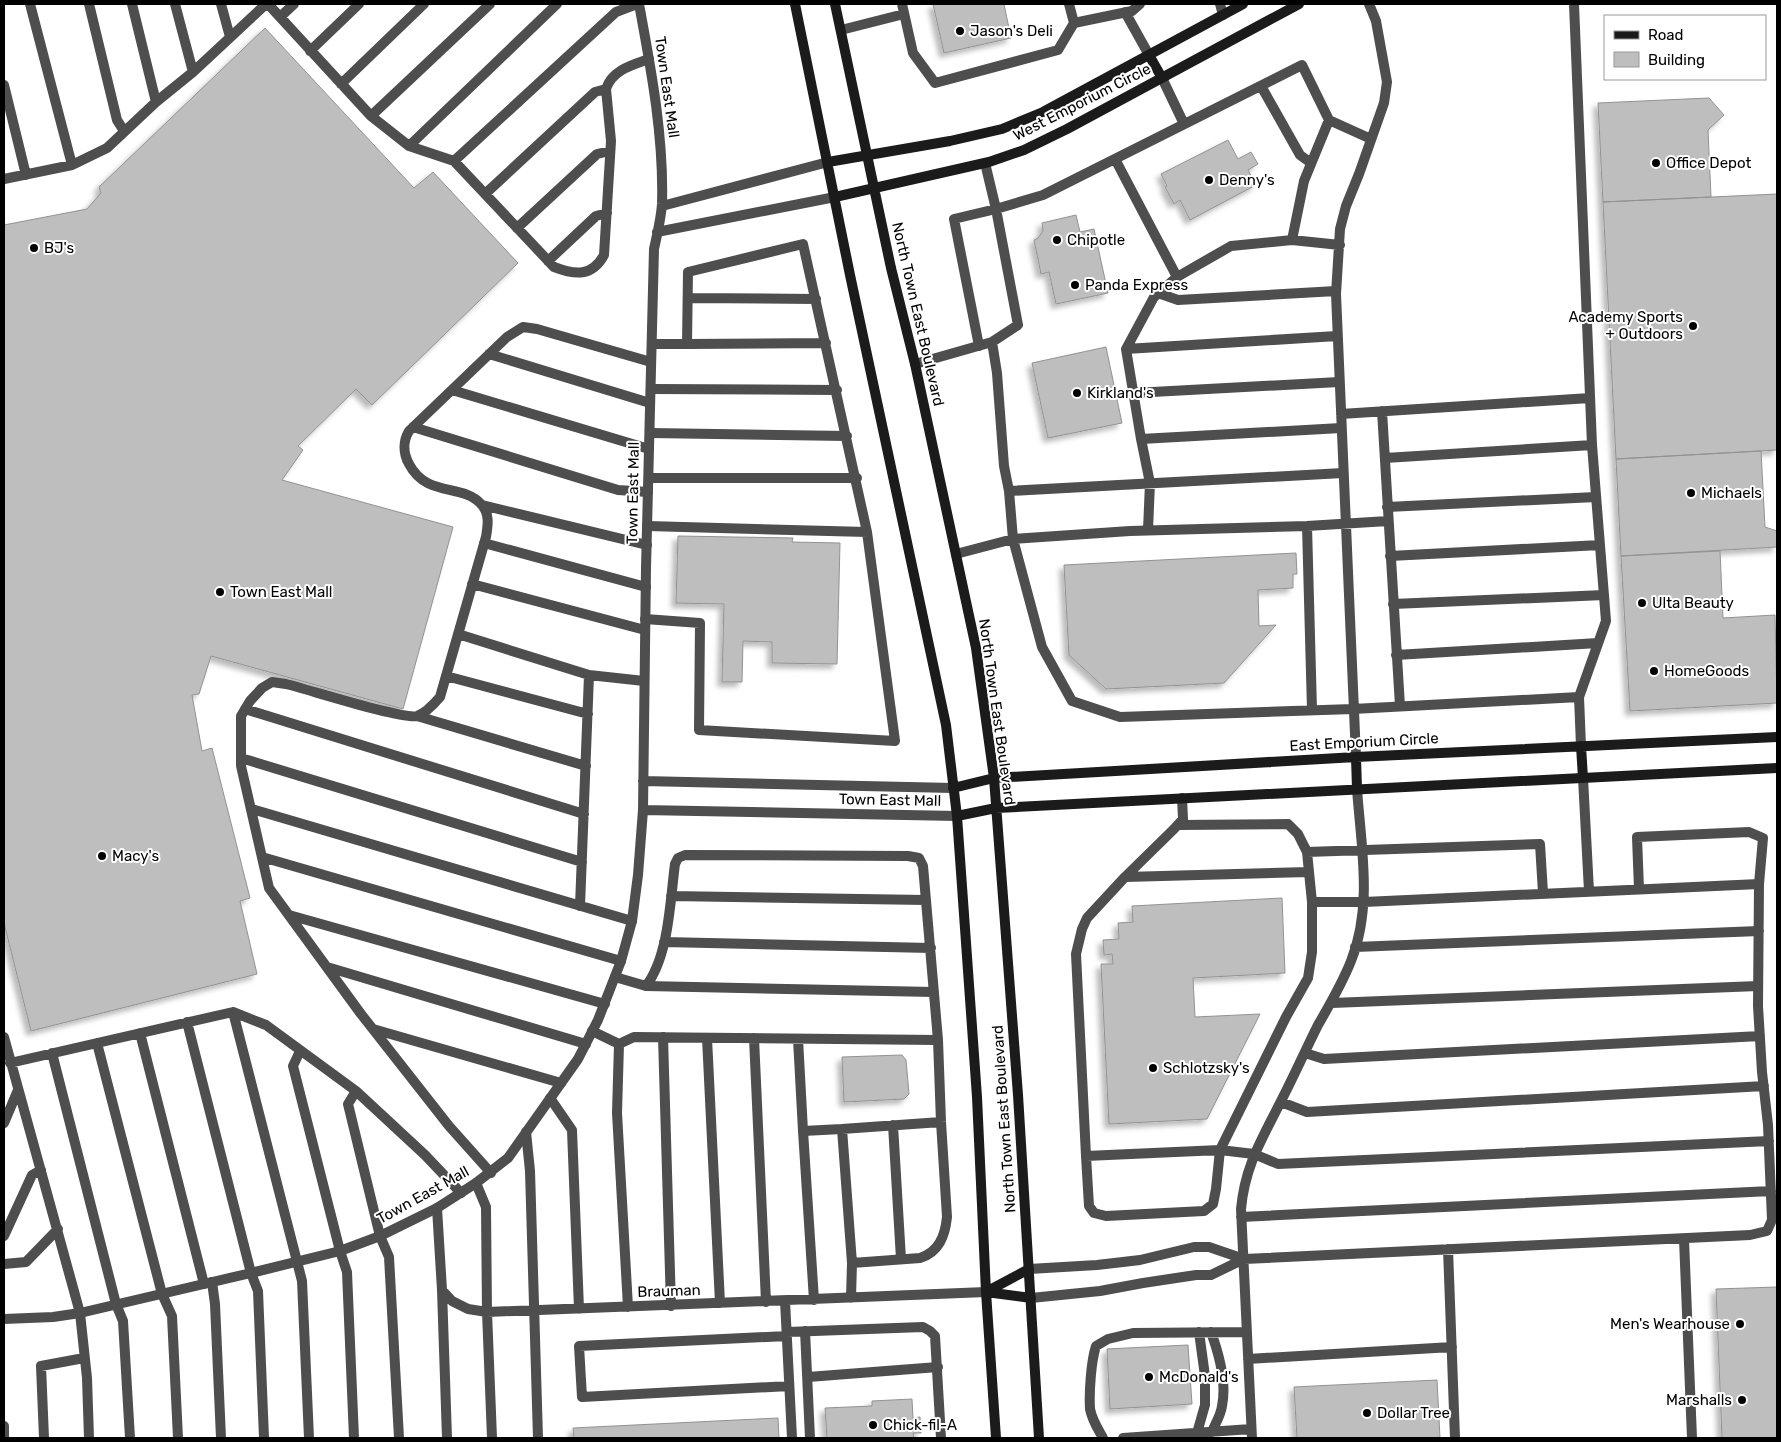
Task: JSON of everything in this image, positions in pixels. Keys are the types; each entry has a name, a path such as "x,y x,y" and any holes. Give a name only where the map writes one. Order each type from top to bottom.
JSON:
{"main road":[{"name":"North Town East Boulevard","path":"795,4 946,725 957,816 977,1097 986,1292 996,1438"},
{"name":"North Town East Boulevard","path":"835,4 891,268 915,364 976,648 994,778 1018,1095 1039,1438"},
{"name":"West Emporium Circle","path":"828,162 950,141 1002,129 1043,112 1243,4"},
{"name":"West Emporium Circle","path":"835,197 985,163 1024,150 1068,129 1299,4"},
{"path":"1149,55 1162,78"},
{"name":"East Emporium Circle","path":"953,788 994,778 1356,757 1777,737"},
{"path":"1581,746 1583,778"},
{"path":"1356,757 1357,789"},
{"path":"957,816 996,808 1777,768"},
{"path":"986,1292 1029,1268"},
{"path":"986,1292 1031,1298"}],"street":[{"path":"30,4 72,165"},
{"path":"89,4 116,120 124,132"},
{"path":"132,4 156,102"},
{"path":"175,4 192,72"},
{"path":"221,4 230,37"},
{"path":"4,179 72,165 108,148 156,102 267,4 371,116 409,146 454,161 554,267 569,272 586,272 598,266 604,255 610,151 606,89 608,83 621,70 649,59"},
{"path":"280,17 294,4"},
{"path":"310,51 359,4"},
{"path":"341,84 424,4"},
{"path":"371,116 490,4"},
{"path":"409,146 557,4"},
{"path":"454,161 616,12 638,4"},
{"name":"Town East Mall","path":"4,1319 53,1317 80,1313 297,1262 380,1236 437,1208 491,1173 508,1158 578,1059 586,1044 615,978 632,922 643,810 644,681 654,250 662,206 660,145 649,59 638,4"},
{"path":"902,4 913,53 935,83 1058,50 1074,23 1069,4"},
{"path":"1074,23 1132,11 1140,4"},
{"path":"1220,4 1223,15"},
{"path":"1356,757 1336,291 1340,229 1346,206 1384,103 1387,82 1376,21 1369,4"},
{"path":"1574,4 1592,445 1606,621 1579,697 1581,746"},
{"path":"1125,12 1149,55"},
{"path":"841,30 904,14"},
{"path":"979,346 954,219 1043,195 1302,65 1329,120 1371,139"},
{"path":"1162,78 1184,124"},
{"path":"4,85 26,175"},
{"path":"1261,86 1300,155 1311,163"},
{"path":"485,194 595,92 606,89"},
{"path":"1292,240 1304,180 1329,120"},
{"path":"517,228 597,154 610,151"},
{"path":"1116,159 1177,277"},
{"path":"662,206 828,162"},
{"path":"915,364 992,342 1018,325 996,209 985,163"},
{"path":"657,232 835,197"},
{"path":"548,261 596,216 607,213"},
{"path":"1148,530 1150,483 1126,349 1154,297 1177,277 1231,246 1292,240 1340,245"},
{"path":"646,619 700,623 699,730 896,741 867,532 804,244 688,272 687,344"},
{"path":"1158,293 1178,300 1336,291"},
{"path":"688,298 816,299"},
{"path":"647,545 482,505 468,495 429,484 413,471 405,456 405,438 413,427 507,337 523,328 537,329 652,362"},
{"path":"1126,349 1338,336"},
{"path":"992,342 997,373 1004,466 1013,539 1042,647 1072,702 1120,717 1353,709 1579,697"},
{"path":"652,344 826,343"},
{"path":"489,354 650,403"},
{"path":"1134,393 1339,382"},
{"path":"651,389 837,390"},
{"path":"452,390 649,449"},
{"path":"1341,414 1590,398"},
{"path":"1382,411 1400,706"},
{"path":"413,427 618,490 648,492"},
{"path":"1141,439 1341,428"},
{"path":"650,433 847,436"},
{"path":"1385,458 1592,445"},
{"path":"1008,491 1343,473"},
{"path":"648,478 856,478"},
{"path":"1388,507 1596,497"},
{"path":"416,716 433,705 440,697 484,543 488,520 482,505"},
{"path":"956,554 1013,539 1148,530 1307,526 1388,521"},
{"path":"648,526 867,532"},
{"path":"1307,526 1312,710"},
{"path":"484,543 646,587"},
{"path":"1390,556 1600,545"},
{"path":"472,584 646,630"},
{"path":"1394,604 1604,595"},
{"path":"458,634 589,675 644,681"},
{"path":"1396,655 1598,642"},
{"path":"580,906 589,675"},
{"path":"446,676 588,714"},
{"path":"491,1173 448,1126 373,1029 270,888 242,766 241,716 262,688 272,682 286,684 397,714 416,716 586,766"},
{"path":"245,709 584,814"},
{"path":"241,758 582,862"},
{"path":"1583,778 1589,891"},
{"name":"Town East Mall","path":"643,781 953,788"},
{"path":"1123,1438 1212,1432 1251,1434 1241,1217 1243,1187 1254,1154 1332,1003 1352,960 1360,930 1364,902 1364,871 1357,789"},
{"path":"1178,825 1288,824 1298,834 1307,852 1312,902 1312,952 1308,978 1220,1150 1213,1204 1204,1211 1106,1216 1094,1214 1088,1206 1076,954 1088,918 1125,877 1183,819 1182,798"},
{"path":"252,809 632,922"},
{"name":"Town East Mall","path":"643,810 957,816"},
{"path":"1029,1268 1097,1265 1131,1261 1194,1247 1209,1247 1244,1259 1750,1235 1767,1231 1772,1220 1771,1192 1758,986 1759,884 1763,838 1749,832 1637,837 1638,889"},
{"path":"1307,852 1540,844 1543,893"},
{"path":"646,986 662,954 675,864 678,858 685,855 908,856 919,858 923,866 938,1040 947,1217 946,1230 938,1246 930,1255 920,1258 852,1263"},
{"path":"262,856 621,961"},
{"path":"1125,877 1309,872"},
{"path":"1312,902 1364,902 1759,884"},
{"path":"671,896 926,900"},
{"path":"289,915 605,1004"},
{"path":"1355,946 1759,931"},
{"path":"664,942 930,948"},
{"path":"327,967 586,1044"},
{"path":"615,978 646,986 934,992"},
{"path":"1332,1003 1758,986"},
{"path":"233,1012 302,1281 310,1438"},
{"path":"10,1063 233,1012 266,1025 356,1091 425,1155 461,1192"},
{"path":"187,1022 251,1273 258,1292 264,1438"},
{"path":"373,1029 561,1083"},
{"path":"592,1031 619,1044"},
{"path":"140,1033 215,1304 221,1438"},
{"path":"1305,1053 1324,1059 1760,1036"},
{"path":"4,1037 80,1313 89,1438"},
{"path":"619,1044 634,1037 938,1040"},
{"path":"663,1037 671,1306"},
{"path":"707,1038 720,1304"},
{"path":"754,1038 766,1302"},
{"path":"798,1039 814,1300"},
{"path":"97,1043 162,1294 172,1316 178,1438"},
{"path":"619,1044 616,1113 628,1307"},
{"path":"300,1051 294,1066 347,1272 354,1438"},
{"path":"52,1053 116,1304 123,1321 130,1438"},
{"path":"1280,1102 1306,1112 1764,1086"},
{"path":"4,1123 18,1090"},
{"path":"356,1091 348,1104 380,1236 389,1256 399,1438"},
{"path":"550,1098 572,1130 580,1309"},
{"path":"803,1131 941,1122"},
{"path":"893,1125 901,1259"},
{"path":"842,1128 852,1263 851,1298"},
{"path":"526,1132 530,1171 538,1438"},
{"path":"1086,1156 1220,1150 1254,1154 1278,1164 1769,1141"},
{"path":"4,1236 32,1174 41,1170"},
{"path":"476,1183 486,1207 487,1312 492,1438"},
{"path":"1241,1217 1771,1192"},
{"path":"437,1208 447,1438"},
{"path":"4,1264 26,1262 58,1229"},
{"path":"1684,1238 1692,1438"},
{"path":"1448,1249 1455,1438"},
{"path":"1031,1298 1100,1291 1188,1276 1211,1275 1244,1259"},
{"name":"Brauman","path":"442,1290 452,1301 468,1309 487,1312 986,1292"},
{"path":"785,1300 792,1438"},
{"path":"789,1386 582,1397 579,1346 787,1334 805,1331 923,1327 935,1336 941,1438"},
{"path":"805,1331 810,1438"},
{"path":"1197,1433 1205,1405 1205,1376 1198,1332"},
{"path":"1211,1332 1218,1350 1223,1393 1222,1407 1212,1432"},
{"path":"1103,1438 1090,1409 1092,1356 1096,1346 1108,1339 1133,1333 1247,1332"},
{"path":"1248,1359 1452,1347"},
{"path":"44,1438 41,1366 84,1358"},
{"path":"808,1377 938,1367"},
{"path":"4,1426 4,1438"}],"building":[{"path":"933,4 1004,4 1011,38 944,53"},
{"name":"Town East Mall","path":"265,28 414,188 433,172 518,263 372,405 356,389 298,446 303,450 282,480 453,527 403,709 211,656 199,694 192,695 202,751 212,748 250,898 240,901 257,974 31,1031 4,923 4,225 87,209 101,193 99,187"},
{"name":"Office Depot","path":"1709,98 1724,115 1708,130 1711,197 1603,202 1598,103"},
{"name":"Denny's","path":"1228,140 1238,159 1251,152 1258,164 1248,170 1256,185 1190,220 1180,200 1174,204 1161,174"},
{"name":"Academy Sports + Outdoors","path":"1777,194 1777,450 1616,459 1603,202"},
{"path":"1076,215 1080,232 1094,229 1108,293 1056,304 1049,272 1041,274 1034,240 1043,231 1042,223"},
{"name":"Kirkland's","path":"1106,347 1122,423 1048,438 1032,363"},
{"name":"Michaels","path":"1761,451 1765,527 1777,531 1777,547 1621,556 1616,459"},
{"path":"678,536 793,538 792,542 840,543 837,664 772,663 772,642 743,641 742,682 722,682 724,604 676,603"},
{"path":"1720,551 1723,618 1775,615 1777,703 1630,711 1621,556"},
{"path":"1296,553 1297,574 1293,574 1293,588 1258,590 1259,626 1276,625 1224,683 1106,689 1069,655 1064,565"},
{"path":"1282,898 1285,973 1193,978 1195,1017 1260,1014 1207,1119 1109,1124 1101,964 1113,964 1112,954 1104,955 1103,940 1119,939 1118,923 1133,922 1132,906"},
{"path":"902,1055 906,1060 909,1094 904,1099 844,1102 842,1057"},
{"path":"1777,1287 1777,1438 1722,1438 1716,1289"},
{"name":"McDonald's","path":"1188,1345 1192,1404 1110,1409 1107,1349"},
{"name":"Dollar Tree","path":"1437,1380 1440,1438 1297,1438 1294,1387"},
{"name":"Chick-fil-A","path":"912,1399 913,1418 920,1417 921,1433 913,1433 914,1438 827,1438 825,1408 872,1406 872,1401"},
{"path":"778,1418 779,1438 574,1438 573,1428"}],"place":[{"name":"Jason's Deli","path":"960,31"},
{"name":"Office Depot","path":"1656,163"},
{"name":"Denny's","path":"1209,180"},
{"name":"Chipotle","path":"1057,240"},
{"name":"BJ's","path":"34,248"},
{"name":"Panda Express","path":"1075,285"},
{"name":"Academy Sports + Outdoors","path":"1693,326"},
{"name":"Kirkland's","path":"1077,393"},
{"name":"Michaels","path":"1691,493"},
{"name":"Town East Mall","path":"220,592"},
{"name":"Ulta Beauty","path":"1642,603"},
{"name":"HomeGoods","path":"1654,671"},
{"name":"Macy's","path":"102,856"},
{"name":"Schlotzsky's","path":"1153,1068"},
{"name":"Men's Wearhouse","path":"1740,1324"},
{"name":"McDonald's","path":"1149,1377"},
{"name":"Marshalls","path":"1742,1400"},
{"name":"Dollar Tree","path":"1367,1413"},
{"name":"Chick-fil-A","path":"873,1425"}]}
